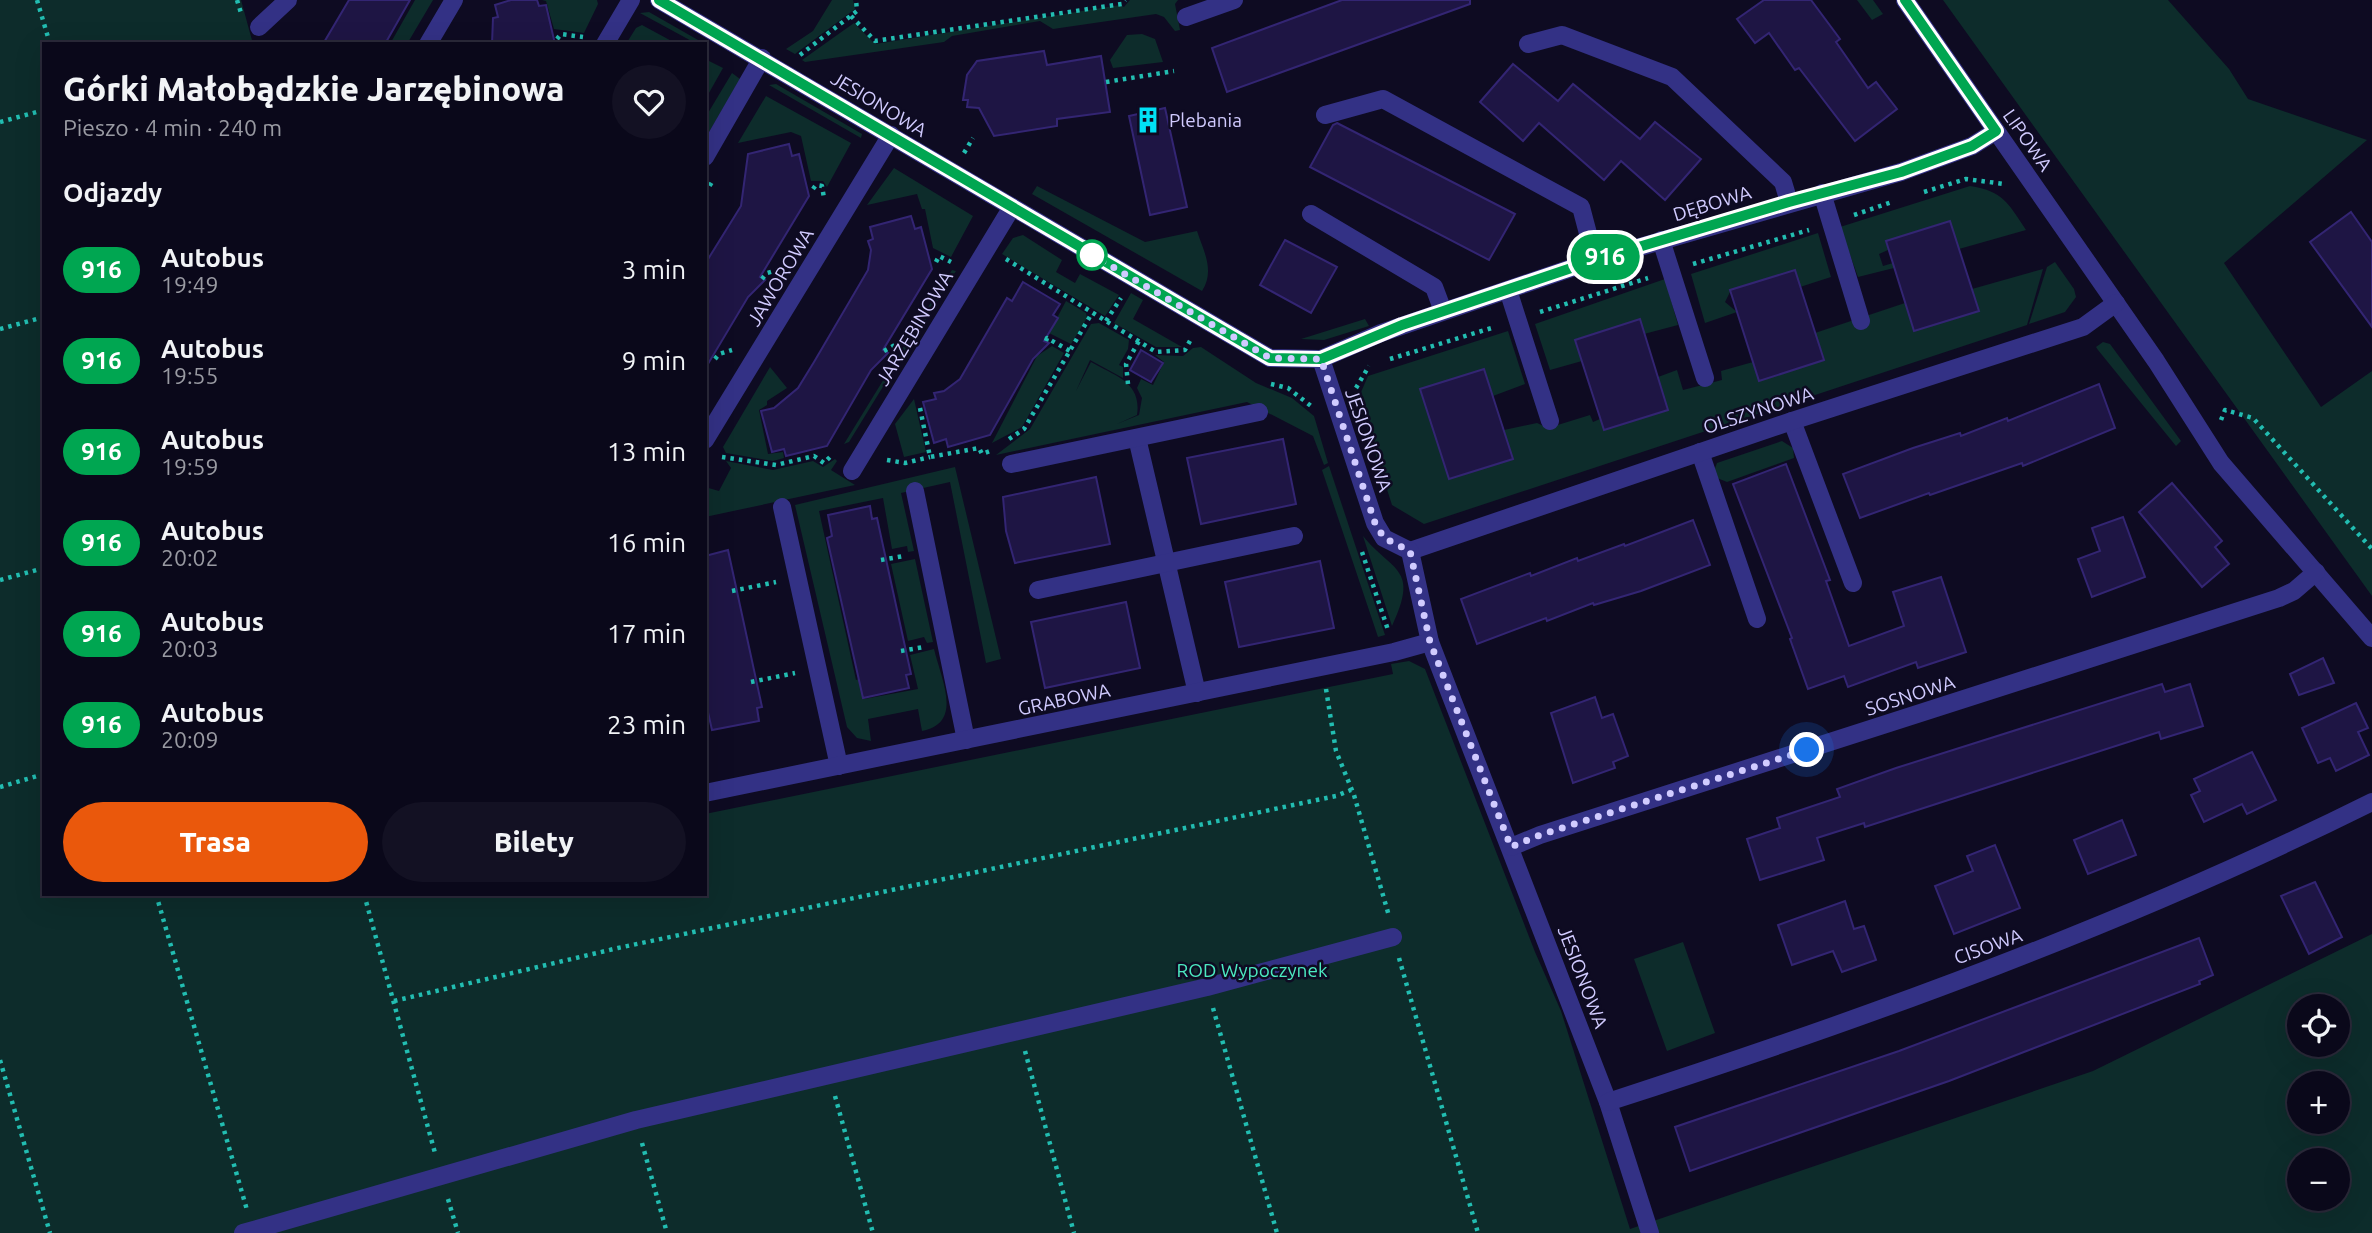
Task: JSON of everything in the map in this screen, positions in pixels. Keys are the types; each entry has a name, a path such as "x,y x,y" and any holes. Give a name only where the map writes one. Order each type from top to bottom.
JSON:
{"street":[{"path":"259,27 288,0"},
{"path":"429,42 454,0"},
{"path":"607,42 631,0"},
{"name":"JESIONOWA","path":"659,0 1270,358 1321,359 1375,523 1384,538 1410,551 1430,642 1608,1102 1650,1233"},
{"path":"1186,17 1234,0"},
{"name":"LIPOWA","path":"1905,0 2116,303 2221,463 2372,638"},
{"path":"1528,44 1562,35 1672,77 1783,182 1789,202"},
{"path":"707,154 762,58"},
{"path":"1325,115 1383,99 1581,207 1595,260"},
{"name":"DĘBOWA","path":"1321,359 1443,310 1595,260 1789,202 1901,172 1972,146 1996,131"},
{"name":"JAWOROWA","path":"710,447 891,135"},
{"path":"1822,193 1861,321"},
{"name":"JARZĘBINOWA","path":"852,471 1012,207"},
{"path":"1311,214 1434,287 1443,310"},
{"path":"1661,240 1705,378"},
{"path":"1508,290 1550,421"},
{"name":"OLSZYNOWA","path":"1410,551 1792,421 2083,327 2116,303"},
{"path":"1011,464 1259,412"},
{"path":"1792,421 1853,583"},
{"path":"1137,439 1197,693"},
{"path":"1700,452 1757,619"},
{"path":"915,491 966,740"},
{"path":"782,507 839,766"},
{"path":"1038,590 1167,565 1294,536"},
{"name":"SOSNOWA","path":"1511,847 1540,835 2279,598 2294,591 2316,572"},
{"name":"GRABOWA","path":"707,793 1197,693 1430,642"},
{"name":"CISOWA","path":"1608,1102 2085,932 2258,858 2372,802"},
{"path":"248,1232 441,1174 636,1120 1207,987 1393,937"}],"path":[{"path":"37,0 49,42"},
{"path":"796,58 857,11 856,0"},
{"path":"851,16 875,41 1122,4 1125,0"},
{"path":"557,39 561,34 583,37"},
{"path":"1106,82 1174,71"},
{"path":"0,122 42,111"},
{"path":"813,189 816,185 822,186 824,198"},
{"path":"1390,359 1831,223"},
{"path":"944,273 957,253"},
{"path":"762,279 767,273 781,269"},
{"path":"1106,321 1119,300"},
{"path":"979,448 982,454 991,451 1024,429 1092,313"},
{"path":"0,329 42,318"},
{"path":"1046,341 1047,338 1070,351"},
{"path":"884,351 905,339 898,350"},
{"path":"1128,384 1126,364 1139,341"},
{"path":"715,359 719,354 732,350"},
{"path":"919,407 930,457"},
{"path":"2227,429 2221,419 2225,410 2253,418 2372,549"},
{"path":"862,455 905,463 979,448 986,444"},
{"path":"710,447 776,465 814,456 823,451"},
{"path":"814,456 824,463 836,451"},
{"path":"0,580 42,569"},
{"path":"732,591 798,577"},
{"path":"1321,667 1336,751 1351,790 1478,1233"},
{"path":"751,682 817,668"},
{"path":"0,787 42,775"},
{"path":"394,1001 631,945 1336,796 1351,790"},
{"path":"157,896 248,1232"},
{"path":"365,896 458,1233"},
{"path":"1207,987 1276,1233"},
{"path":"1020,1031 1074,1233"},
{"path":"0,1060 50,1233"},
{"path":"830,1075 873,1233"},
{"path":"636,1120 667,1233"}],"green space":[{"name":"ROD Wypoczynek","path":"0,0 241,0 252,42 42,42 42,896 707,896 707,814 1393,674 1391,664 1409,661 1425,669 1535,952 1561,1011 1630,1229 2093,1071 2372,934 2372,1233 0,1233"},
{"path":"415,0 433,0 408,42 391,42"},
{"path":"542,0 597,0 598,4 584,33 554,29 546,1"},
{"path":"832,0 853,0 855,9 795,54 786,49 813,31"},
{"path":"1130,0 1178,0 1175,4 1180,30 1175,31 1164,17 1156,14 1053,29 1040,21 952,36 944,42 805,62 802,60 854,23 875,44 1120,5 1124,7"},
{"path":"1857,0 1873,0 1883,14 1872,20"},
{"path":"1943,0 2168,0 2229,69 2248,99 2367,140 2224,263 2321,407 2372,371 2372,596"},
{"path":"649,12 702,42 693,42 640,13"},
{"path":"642,25 673,42 627,42 636,28"},
{"path":"1142,34 1155,39 1163,62 1113,68 1110,60 1127,35"},
{"path":"707,60 723,68 707,96"},
{"path":"732,73 740,79 707,136 707,115"},
{"path":"776,84 862,134 861,138 769,85"},
{"path":"766,96 851,143 827,187 823,181 811,181 801,136 791,132 738,143"},
{"path":"894,168 973,216 951,257 933,248 925,209 922,209 917,194 867,205"},
{"path":"1037,186 1145,242 1197,231 1208,269 1202,291 1032,194"},
{"path":"1970,186 1990,191 2004,200 2026,230 1959,249 1949,221 1886,241 1888,250 1879,254 1883,266 1893,263 1894,268 1858,277 1840,227"},
{"path":"1818,233 1831,277 1800,287 1731,290 1725,302 1737,312 1705,323 1691,274"},
{"path":"1023,235 1062,260 1056,272 1075,283 1080,274 1119,295 1105,316 1002,254 1013,238"},
{"path":"2055,262 2074,289 2076,297 2065,312 2029,324 2047,267"},
{"path":"2043,269 2027,325 1424,524 1392,505 1358,399 1368,376 1508,331 1525,384 1493,396 1504,430 1537,423 1548,428 1590,415 1593,422 1600,419 1604,430 1668,410 1658,377 1677,370 1683,390 1722,380 1721,371 1753,362 1815,333 1905,303 1915,331 1978,311 1972,289"},
{"path":"952,270 956,271 920,329 916,326"},
{"path":"1665,279 1678,325 1644,334 1639,319 1576,340 1582,361 1550,370 1535,324"},
{"path":"1131,293 1143,300 1133,319 1182,347 1156,347 1114,323"},
{"path":"1066,301 1086,313 1087,318 1071,344 1049,333"},
{"path":"1365,319 1369,326 1324,340 1301,339"},
{"path":"1099,323 1129,340 1128,349 1119,365 1123,367 1123,378 1090,360 1076,391 1091,362 1125,381 1135,395 1137,415 1117,424 1139,415 1142,398 1137,388 1141,379 1153,385 1164,362 1155,355 1183,356 1193,348 1201,347 1256,383 1292,398 1314,416 1328,463 1324,465 1313,436 1247,402 996,455 1030,429 1091,324"},
{"path":"911,341 849,442 844,444 906,343"},
{"path":"2103,342 2110,344 2181,441 2176,446 2098,350 2096,347"},
{"path":"1052,346 1064,353 1022,427 992,443 1037,356"},
{"path":"770,367 787,388 767,401 767,405 759,410 768,454 783,452 784,458 773,461 726,453 723,447"},
{"path":"914,399 926,452 904,457 895,424"},
{"path":"1782,441 1793,448 1794,458 1727,482 1717,478 1714,471 1717,463"},
{"path":"835,459 837,461 831,470 855,485 707,517 707,488 719,491 731,468 726,461 773,470 813,461 823,467"},
{"path":"1329,466 1385,635 1378,637 1322,470"},
{"path":"955,467 1001,659 986,663 950,482 901,493 914,551 908,552 907,546 892,549 883,498 819,511 856,680 859,679 864,699 918,689 910,655 934,649 944,686 946,709 943,719 935,726 922,731 918,709 868,719 871,741 857,738 847,727 795,505"},
{"path":"1363,536 1399,572 1403,581 1400,607 1392,626"},
{"path":"915,559 933,642 927,643 924,637 908,641 891,564"},
{"path":"1683,942 1715,1033 1667,1051 1634,959"}],"building":[{"path":"349,0 410,0 386,42 324,42"},
{"path":"511,0 537,0 539,6 546,5 555,42 492,42 493,18 498,17 495,5"},
{"path":"1342,0 1470,0 1470,4 1227,92 1212,48"},
{"path":"1764,0 1811,0 1840,39 1836,42 1868,88 1876,82 1897,109 1855,141 1799,68 1795,70 1769,33 1755,43 1737,19"},
{"path":"1044,51 1047,65 1101,56 1110,112 1057,119 1057,126 994,136 979,108 967,107 968,100 963,100 967,75 977,61"},
{"path":"1513,64 1558,101 1573,84 1640,139 1655,122 1701,159 1665,200 1621,161 1604,180 1539,123 1523,141 1480,102"},
{"path":"1165,108 1187,207 1150,215 1129,116"},
{"path":"1337,123 1515,214 1489,260 1310,167 1333,125"},
{"path":"789,144 792,156 799,154 809,196 760,277 765,280 748,297 707,366 707,261 741,206 748,154"},
{"path":"2351,212 2372,242 2372,327 2310,242"},
{"path":"911,216 915,229 921,227 932,269 883,350 888,353 871,370 827,446 786,456 784,449 772,452 761,411 774,408 798,388 814,362 868,270 871,250 868,241 873,239 870,227"},
{"path":"1950,221 1979,311 1914,331 1886,241"},
{"path":"1285,240 1337,267 1311,313 1260,285"},
{"path":"1795,270 1824,360 1759,381 1730,290"},
{"path":"1023,282 1060,304 1053,315 1058,318 1044,341 1049,343 1033,359 990,435 948,447 946,439 934,443 923,402 936,399 934,393 944,391 960,379 1007,298 1012,301"},
{"path":"1640,319 1668,410 1604,430 1575,340"},
{"path":"1141,350 1163,363 1151,382 1130,370"},
{"path":"1484,369 1513,459 1449,479 1420,389"},
{"path":"2099,384 2115,428 2023,466 2022,463 1860,518 1843,474 1913,448 1960,433 1961,436 2007,418 2008,421"},
{"path":"1283,439 1296,504 1201,524 1187,458"},
{"path":"1786,464 1830,580 1826,581 1849,646 1904,626 1893,592 1941,577 1966,652 1918,668 1916,662 1848,687 1844,676 1808,689 1790,639 1792,638 1733,484"},
{"path":"1096,477 1110,544 1015,563 1006,531 1003,497"},
{"path":"2172,483 2222,541 2215,547 2229,564 2202,587 2139,512"},
{"path":"870,506 872,519 877,518 911,674 906,675 909,688 863,698 827,538 832,536 828,515"},
{"path":"2123,517 2145,577 2092,597 2078,559 2100,551 2092,528"},
{"path":"1693,520 1710,565 1641,591 1594,605 1593,603 1547,621 1546,618 1477,644 1461,599 1530,573 1531,576 1577,558 1578,561 1624,544 1625,546"},
{"path":"728,550 762,707 757,708 759,721 712,730 707,708 707,555"},
{"path":"1320,561 1334,628 1239,647 1225,582"},
{"path":"1126,602 1140,668 1045,688 1031,622"},
{"path":"2323,658 2334,683 2299,695 2290,674"},
{"path":"2162,684 2165,692 2190,684 2203,726 2161,739 2159,732 1865,827 1864,823 1817,838 1824,860 1760,880 1747,839 1780,828 1777,818 1840,797 1837,789 1896,768"},
{"path":"1595,697 1602,718 1613,714 1628,756 1613,762 1615,768 1573,783 1551,713"},
{"path":"2356,703 2368,728 2358,732 2369,755 2336,771 2330,758 2318,763 2302,728"},
{"path":"2252,752 2276,800 2247,814 2242,804 2204,822 2191,795 2200,791 2194,779"},
{"path":"2122,820 2136,855 2088,874 2074,840"},
{"path":"1995,845 2020,908 1954,934 1935,886 1973,871 1967,856"},
{"path":"2315,882 2342,937 2309,954 2281,896"},
{"path":"1845,901 1854,929 1864,926 1876,960 1842,972 1833,951 1792,965 1778,925"},
{"path":"2199,938 2213,975 2199,981 2200,984 1949,1081 1690,1171 1675,1127 1899,1051"}],"bus line":[{"name":"916","path":"659,0 1270,358 1321,359 1443,310 1595,260 1789,202 1901,172 1972,146 1996,131 1905,0"}],"place":[{"name":"Plebania","path":"1148,120"}],"route":[{"path":"1092,255 1270,358 1321,359 1375,523 1384,538 1410,551 1430,642 1511,847 1540,835 1807,750"}]}
